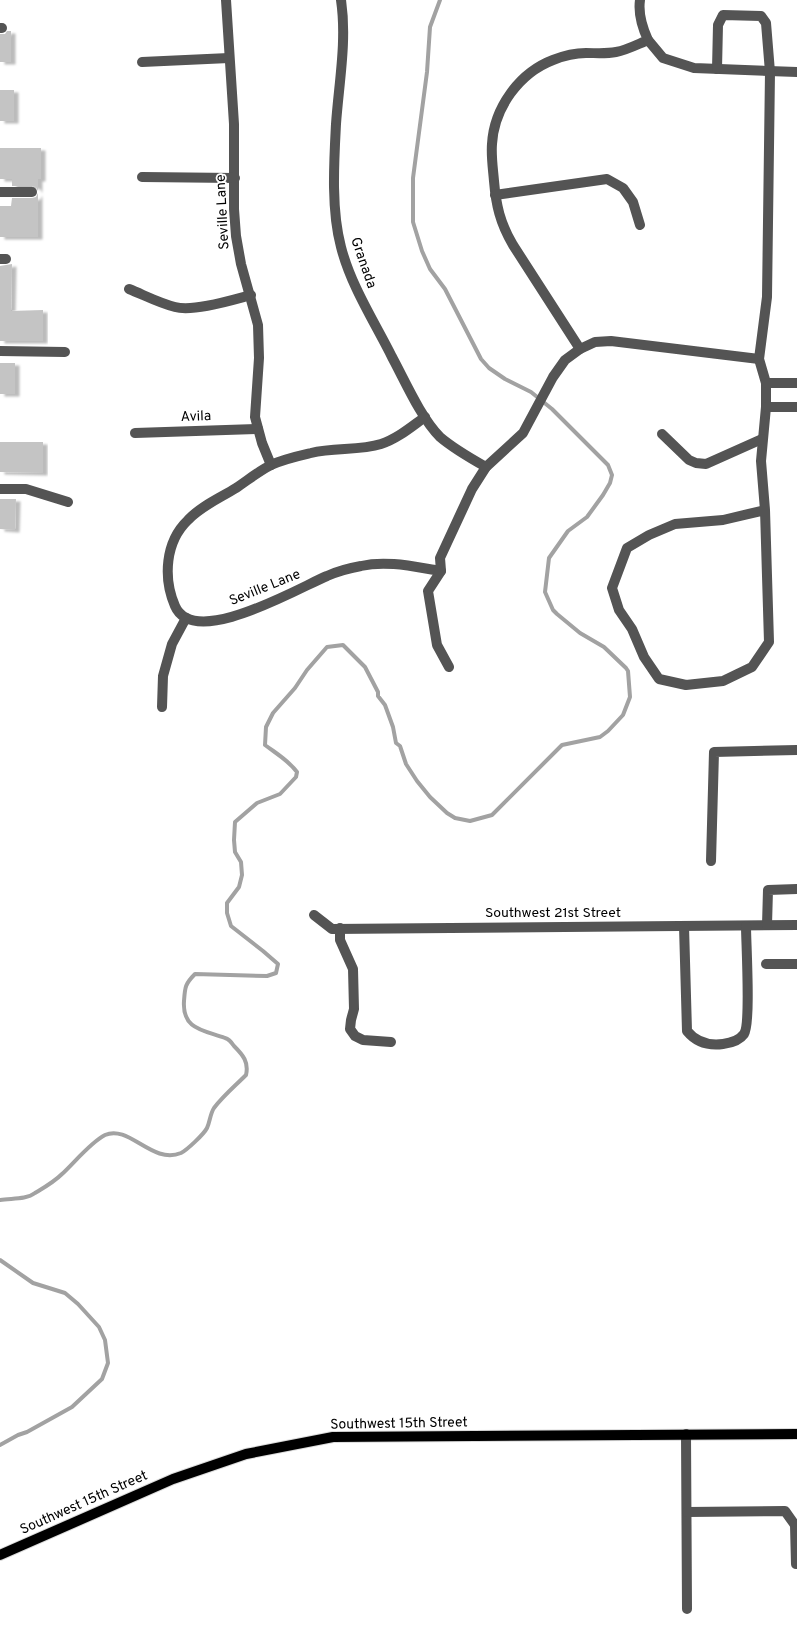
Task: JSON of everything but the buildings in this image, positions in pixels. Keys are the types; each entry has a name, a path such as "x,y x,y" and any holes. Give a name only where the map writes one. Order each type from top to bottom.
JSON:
{"main road":[{"name":"Southwest 15th Street","path":"0,1555 173,1479 246,1454 333,1437 797,1434"}],"street":[{"name":"Seville Lane","path":"226,0 234,124 234,209 236,236 241,264 251,295 258,326 259,342 256,417 262,443 271,465"},
{"name":"Granada","path":"341,0 344,26 336,125 335,187 336,216 341,247 361,300 425,417 440,436 462,453 486,467"},
{"path":"640,0 640,19 643,31 648,40 663,58 694,68 797,72"},
{"path":"717,69 718,25 723,15 761,16 766,23 770,72 767,297 759,359 766,383 766,407 761,461 765,510 769,642 752,667 723,681 686,685 659,679 644,657 632,629 619,610 612,588 626,548 649,535 675,524 723,520 765,510"},
{"path":"580,349 505,232 499,218 495,195 492,144 494,129 499,113 517,85 537,68 553,60 584,53 618,52 648,40"},
{"path":"142,62 229,58"},
{"path":"142,177 235,178"},
{"path":"495,195 606,179 623,188 633,202 640,225"},
{"path":"0,192 32,192"},
{"path":"129,289 176,308 203,306 251,295"},
{"path":"448,667 437,645 428,591 441,571 440,558 472,489 486,467 523,433 534,410 547,391 553,377 566,360 580,349 596,342 611,341 759,359"},
{"path":"0,351 65,352"},
{"path":"766,383 797,383"},
{"path":"766,407 797,407"},
{"path":"162,707 163,676 172,644 186,618 177,610 170,595 167,580 167,567 179,530 188,519 271,465 312,452 381,444 400,435 425,417"},
{"name":"Avila","path":"135,433 258,428"},
{"path":"662,434 689,460 696,463 706,464 762,440"},
{"path":"0,489 26,489 68,502"},
{"name":"Seville Lane","path":"186,618 201,621 221,620 243,614 286,597 327,576 363,565 383,564 441,571"},
{"path":"711,861 714,752 797,750"},
{"path":"767,925 768,890 797,889"},
{"name":"Southwest 21st Street","path":"314,915 332,928 797,925"},
{"path":"684,926 687,1031 694,1039 716,1045 737,1041 745,1033 748,1014 746,926"},
{"path":"340,928 340,940 353,969 354,1009 350,1020 350,1029 355,1036 363,1040 391,1042"},
{"path":"766,964 797,964"},
{"path":"686,1434 687,1609"},
{"path":"687,1512 785,1511 795,1525 796,1564"}],"waterway":[{"path":"0,1200 27,1197 53,1182 94,1142 105,1135 114,1133 123,1135 160,1154 170,1155 181,1153 203,1134 207,1128 214,1108 246,1075 246,1062 240,1052 230,1041 196,1027 187,1018 184,1011 185,989 187,983 195,974 267,976 276,973 278,964 231,926 227,913 227,903 239,887 242,875 241,862 235,852 235,822 257,803 280,794 296,777 297,772 290,764 265,745 266,727 273,713 327,647 343,645 365,667 378,692 378,696 385,705 393,727 396,743 400,746 406,764 417,781 430,797 447,813 455,818 470,821 492,815 562,745 600,737 608,731 623,715 630,697 628,671 626,668 604,647 580,633 557,614 553,610 545,592 549,558 568,531 587,517 603,495 610,483 612,475 608,465 552,409 531,392 505,379 489,368 481,359 445,289 430,269 422,251 413,222 413,178 427,72 430,27 440,0"},
{"path":"0,1260 33,1283 65,1293 78,1304 99,1327 105,1340 108,1363 102,1379 72,1407 0,1445"}]}
